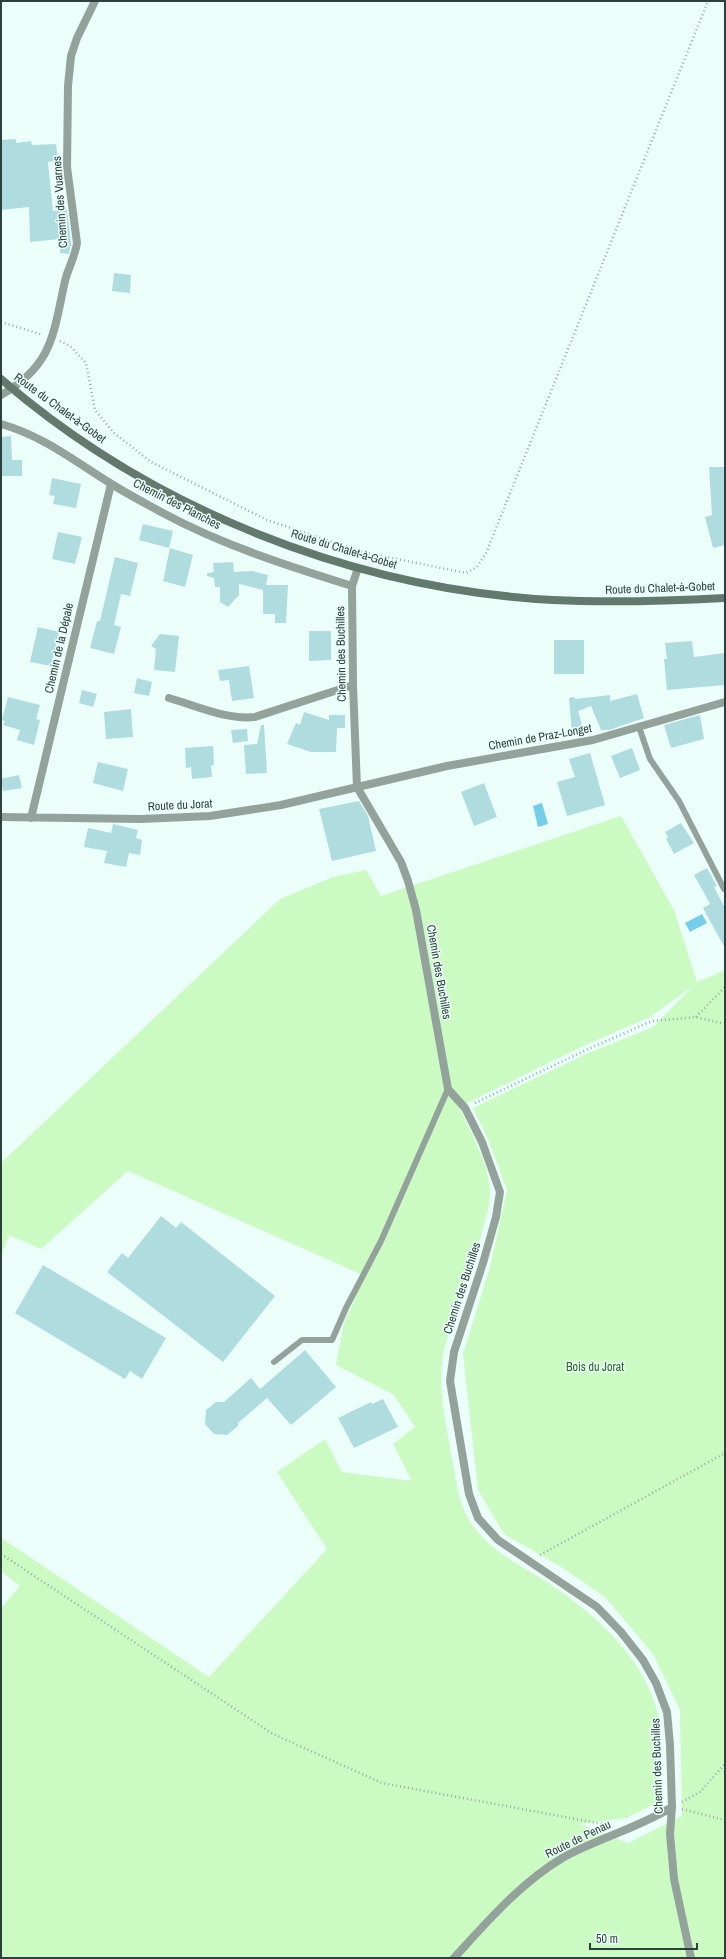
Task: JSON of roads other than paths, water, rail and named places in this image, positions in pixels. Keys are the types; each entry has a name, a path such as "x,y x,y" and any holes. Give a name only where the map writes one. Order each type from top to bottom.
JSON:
{"main road":[{"name":"Route du Chalet-à-Gobet","path":"1,379 61,426 100,452 171,494 238,526 275,541 358,568 456,589 552,600 640,602 725,598"}],"street":[{"name":"Chemin des Vuarnes","path":"12,389 22,382 38,364 50,345 67,273 75,255 76,243 67,167 68,86 72,56 77,38 95,1"},
{"path":"1,395 12,389"},
{"name":"Chemin des Planches","path":"1,424 39,438 111,484 164,514 210,535 306,572 352,586"},
{"name":"Chemin de la Dépale","path":"31,818 111,484"},
{"name":"Chemin des Buchilles","path":"358,568 352,586 353,686 357,788 401,862 408,881 416,910 448,1089 465,1108 482,1142 500,1192 496,1218 454,1352 450,1381 456,1425 469,1494 478,1518 498,1540 597,1607 622,1632 643,1660 656,1683 667,1712 670,1745 672,1807 670,1834 674,1879 691,1958"},
{"path":"169,698 232,717 244,718 255,717 353,686"},
{"name":"Chemin de Praz-Longet","path":"357,788 447,766 593,740 725,702"},
{"name":"Route du Jorat","path":"1,818 141,819 210,816 281,805 357,788"},
{"name":"Route de Penau","path":"454,1958 527,1882 565,1857 655,1818 672,1807"}],"lane":[{"path":"639,727 650,759 678,801 724,889"},
{"path":"274,1362 302,1340 332,1340 346,1308 381,1241 448,1089"}],"water":[{"path":"542,803 548,824 538,827 533,806"},
{"path":"702,914 707,923 690,932 685,923"}],"park label":[{"name":"Bois du Jorat","path":"595,1367"}]}
